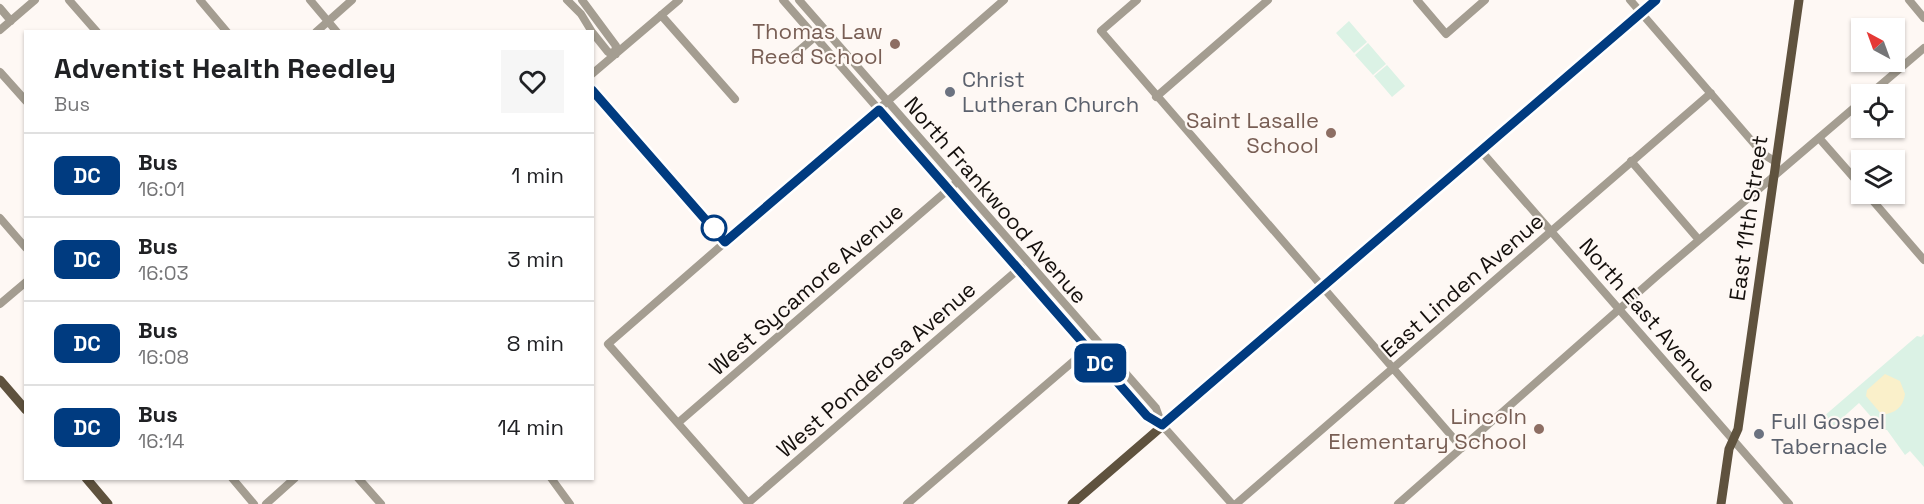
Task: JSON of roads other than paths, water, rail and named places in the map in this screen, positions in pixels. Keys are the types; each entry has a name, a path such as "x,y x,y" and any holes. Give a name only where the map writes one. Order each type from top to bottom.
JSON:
{"main road":[{"path":"1072,504 1656,0"},
{"name":"East 11th Street","path":"1721,504 1728,449 1738,429 1799,0"},
{"path":"0,380 24,408"},
{"path":"88,480 108,504"}],"street":[{"path":"0,30 35,0"},
{"path":"69,0 95,30"},
{"path":"200,0 225,30"},
{"path":"310,0 335,30"},
{"path":"318,30 352,0"},
{"path":"567,0 578,9 591,30"},
{"path":"582,0 616,51"},
{"path":"594,72 616,51 679,0"},
{"name":"North Frankwood Avenue","path":"783,0 1147,416 1162,425 1234,504"},
{"name":"North Frankwood Avenue","path":"799,0 1156,408 1162,425"},
{"path":"749,503 608,344 1004,0"},
{"path":"1137,0 1101,31 1462,448"},
{"path":"1156,97 1269,0"},
{"path":"1417,0 1446,34 1485,0"},
{"path":"1630,0 1763,154 1776,162"},
{"path":"1908,0 1924,18"},
{"path":"0,8 11,21"},
{"path":"661,15 735,99"},
{"path":"795,54 824,29"},
{"path":"594,34 608,52 616,51"},
{"path":"1882,84 1924,48"},
{"path":"0,72 24,100"},
{"path":"594,92 725,242"},
{"name":"East Linden Avenue","path":"1234,504 1711,93"},
{"path":"1398,504 1699,240 1851,111"},
{"path":"1819,138 1851,175"},
{"name":"North East Avenue","path":"1481,151 1789,504"},
{"path":"1631,161 1699,240"},
{"name":"West Sycamore Avenue","path":"679,422 957,182"},
{"path":"1876,204 1924,260"},
{"path":"0,218 24,246"},
{"name":"West Ponderosa Avenue","path":"749,503 1027,262"},
{"path":"0,304 24,284"},
{"path":"907,504 1096,342"},
{"path":"234,480 254,504"},
{"path":"266,504 293,480"},
{"path":"360,480 381,504"},
{"path":"552,480 570,504"}],"place":[{"name":"Thomas Law Reed School","path":"895,44"},
{"name":"Christ Lutheran Church","path":"950,92"},
{"name":"Saint Lasalle School","path":"1331,133"},
{"name":"Lincoln Elementary School","path":"1539,429"},
{"name":"Full Gospel Tabernacle","path":"1759,434"}]}
